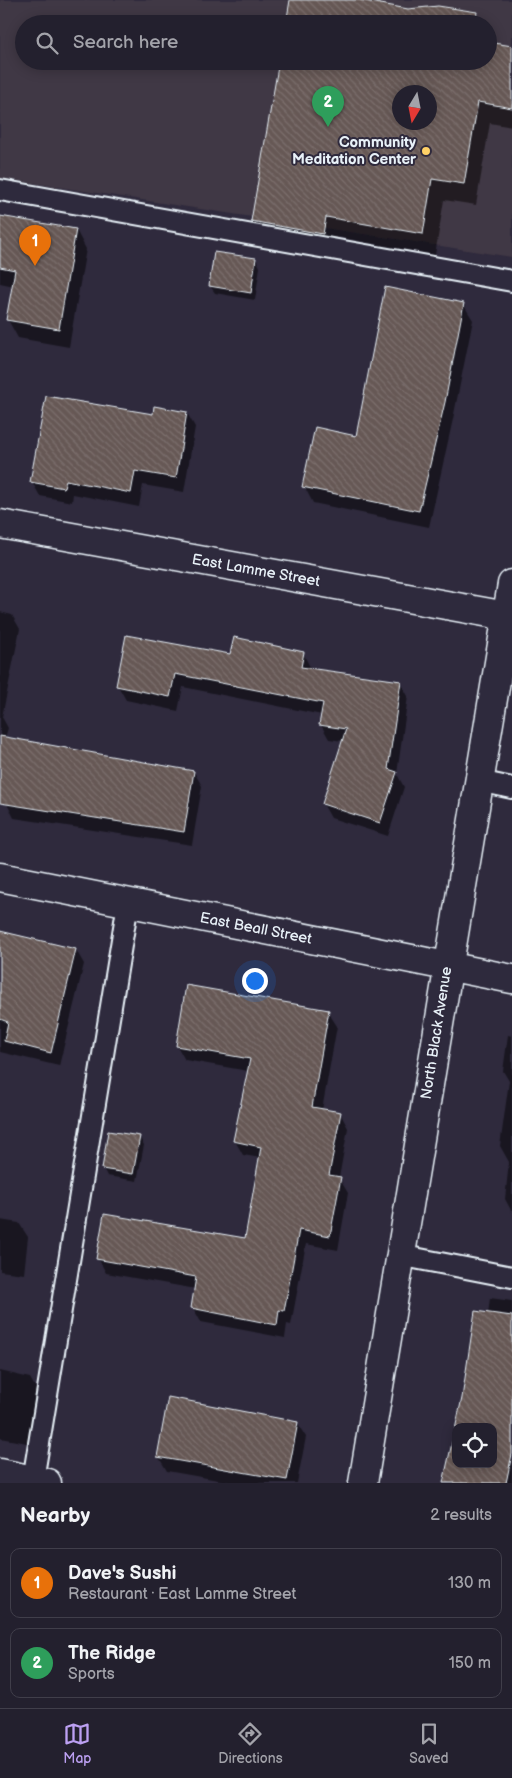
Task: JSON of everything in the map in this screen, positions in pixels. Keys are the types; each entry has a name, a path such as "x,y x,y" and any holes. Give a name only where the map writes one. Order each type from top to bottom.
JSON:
{"street":[{"name":"East Lamme Street","path":"0,524 509,616"},
{"name":"North Black Avenue","path":"363,1483 399,1255 479,781 509,616 512,584"},
{"name":"East Beall Street","path":"0,878 512,979"},
{"path":"0,1473 40,1481"}],"lane":[{"path":"0,190 512,281"},
{"path":"479,781 512,788"},
{"path":"40,1481 128,903"},
{"path":"399,1255 512,1277"}],"shaded area":[{"path":"0,0 512,0 512,257 0,178"}],"building":[{"path":"290,0 359,0 408,9 438,6 477,12 476,15 288,15"},
{"path":"497,44 512,46 512,108 478,102 464,184 432,179 423,234 326,217 323,234 251,221 277,70 497,70"},
{"path":"0,216 76,229 59,329 6,320 15,270 0,267"},
{"path":"214,252 256,258 251,293 209,286"},
{"path":"385,287 464,303 445,402 419,511 302,487 315,427 356,436"},
{"path":"46,396 153,414 154,406 187,412 176,478 135,471 131,493 66,480 64,488 30,482"},
{"path":"126,635 230,654 234,637 304,652 301,667 401,681 388,769 397,772 380,823 322,804 346,729 319,725 323,703 175,674 170,697 116,686"},
{"path":"0,736 194,771 184,832 0,803"},
{"path":"0,931 76,949 51,1053 4,1041 8,1022 0,1019"},
{"path":"186,985 329,1010 312,1107 341,1112 329,1175 341,1177 330,1236 299,1230 284,1311 279,1310 277,1325 191,1308 196,1277 96,1259 104,1214 245,1238 261,1147 233,1141 250,1059 176,1046"},
{"path":"108,1131 140,1136 133,1174 102,1169"},
{"path":"475,1311 512,1316 512,1454 506,1483 443,1483 452,1443 452,1468 497,1468 497,1423 456,1423"},
{"path":"168,1397 298,1422 287,1480 157,1457"}],"place":[{"name":"The Ridge","path":"328,127"},
{"name":"Community Meditation Center","path":"426,151"},
{"name":"Dave's Sushi","path":"35,266"}]}
